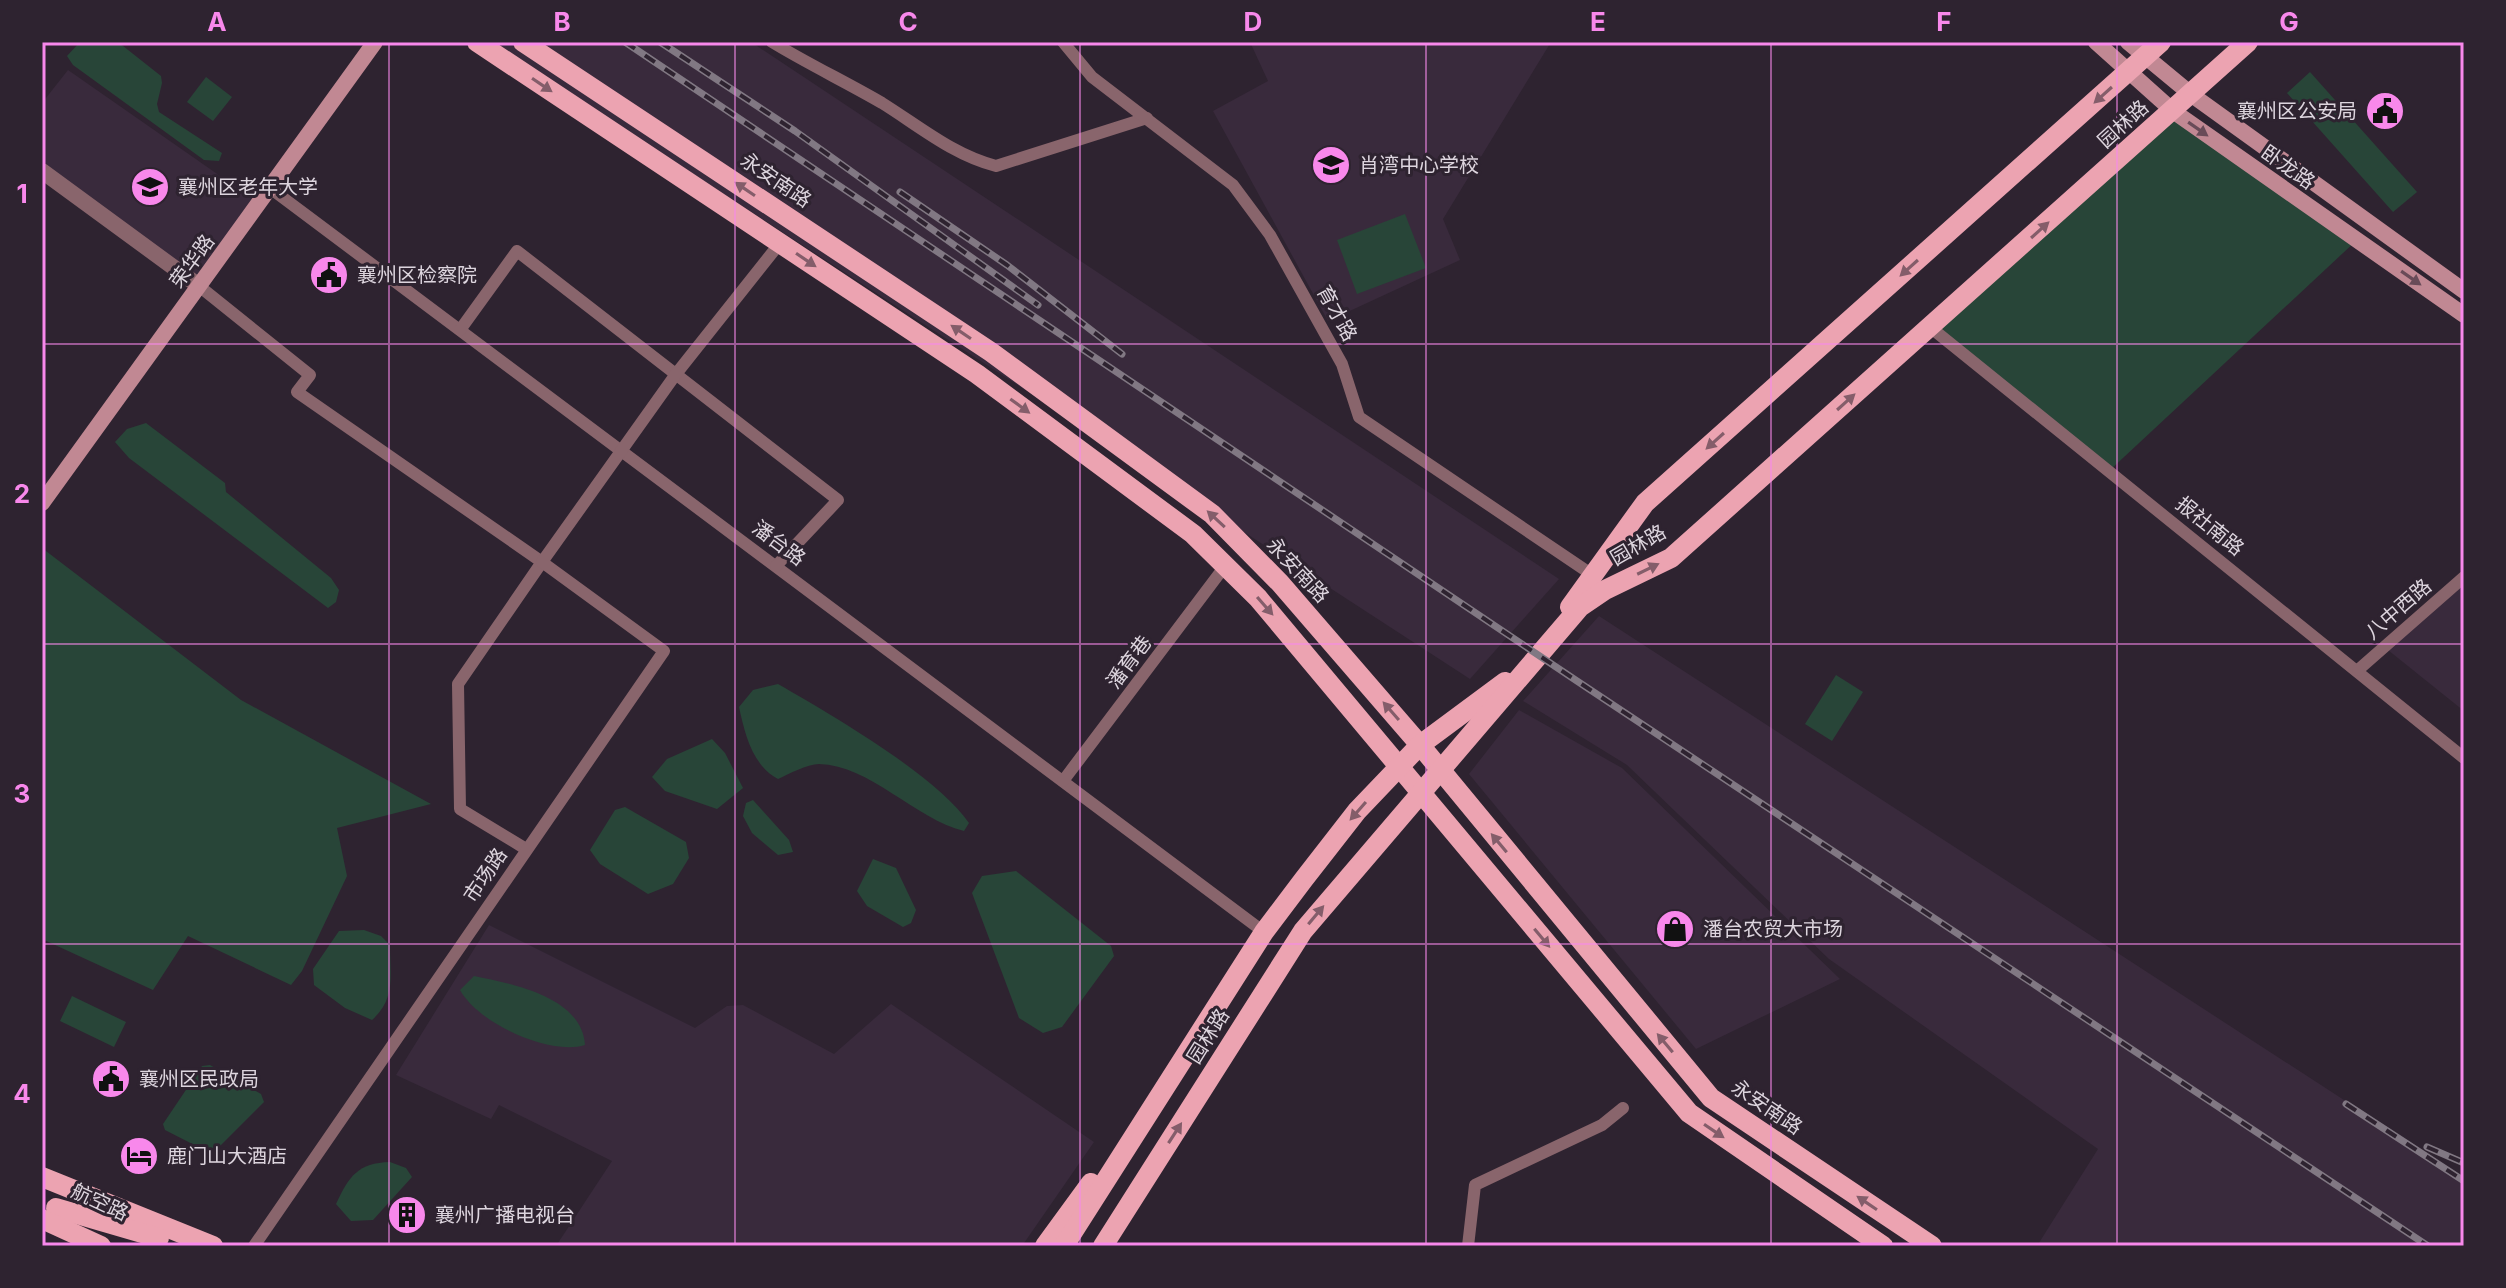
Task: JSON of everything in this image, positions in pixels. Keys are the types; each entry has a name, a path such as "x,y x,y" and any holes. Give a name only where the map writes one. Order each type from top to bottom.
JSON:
{"main road":[{"name":"荣华路","path":"42,503 375,42"},
{"path":"477,42 977,374 1193,534 1258,598 1689,1113 1883,1246"},
{"name":"永安南路","path":"523,42 991,352 1212,514 1280,583 1420,745 1711,1098 1932,1246"},
{"name":"卧龙路","path":"2096,42 2173,111 2464,315"},
{"name":"卧龙路","path":"2128,42 2192,95 2464,291"},
{"name":"园林路","path":"1064,1246 1264,932 1357,811 1420,745 1502,686 1594,576 1645,503 2161,42"},
{"name":"园林路","path":"1103,1246 1303,931 1580,607 1605,590 1671,558 2248,42"},
{"name":"园林路","path":"1045,1246 1082,1193 1123,1153"},
{"name":"园林路","path":"1119,1246 1147,1194 1149,1174"},
{"path":"42,1177 213,1246"},
{"path":"47,1209 171,1243"},
{"name":"航空路","path":"47,1209 101,1246"},
{"name":"航空路","path":"47,1209 138,1246"}],"street":[{"path":"772,42 824,75 879,102 970,160 996,166 1147,118"},
{"name":"育才路","path":"1063,42 1092,77 1233,185 1270,235 1342,364 1359,417 1594,576"},
{"path":"42,171 199,286 310,375 297,392 542,562"},
{"name":"潘台路","path":"270,188 1264,932"},
{"path":"526,849 460,809 458,684 676,374 780,243"},
{"path":"460,330 517,251 838,500 776,566"},
{"name":"报社南路","path":"1930,327 2464,758"},
{"name":"市场路","path":"254,1246 373,1079 526,849 664,651 542,562"},
{"name":"潘育巷","path":"1063,781 1225,566"},
{"name":"八中西路","path":"2358,670 2464,577"},
{"path":"1468,1246 1475,1185 1602,1125 1623,1108"}],"shaded area":[{"path":"490,42 751,42 1559,579 1470,679"},
{"name":"肖湾中心学校","path":"1250,42 1551,42 1443,219 1460,260 1328,321 1213,111 1268,81"},
{"name":"襄州区老年大学","path":"68,70 259,203 199,286 42,171 42,103"},
{"path":"2464,574 2464,711 2388,650"},
{"path":"1599,616 2464,1178 2464,1246 2037,1246 2098,1149 1829,959 1627,765 1523,701"},
{"path":"1519,710 1622,768 1840,979 1696,1049 1469,774"},
{"path":"489,925 695,1028 727,1006 743,1005 834,1054 891,1004 1094,1142 1022,1246 556,1246 612,1161 499,1105 491,1119 396,1075"}],"green space":[{"path":"80,42 118,42 161,76 157,104 159,112 222,153 219,161 204,160 73,65 67,56"},
{"path":"2310,72 2417,192 2393,212 2287,93"},
{"path":"206,77 232,97 213,121 187,102"},
{"path":"2173,111 2357,240 2109,471 1930,327"},
{"path":"1405,214 1426,268 1357,294 1337,240"},
{"path":"146,423 225,483 226,492 331,578 339,590 336,602 328,608 129,458 115,442 127,429"},
{"path":"42,548 241,700 431,804 337,828 347,876 302,971 291,985 188,936 153,990 42,939"},
{"path":"1836,675 1863,692 1832,741 1805,724"},
{"path":"778,684 881,747 933,785 969,823 964,831 928,816 874,782 838,767 814,764 778,779 769,773 751,748 739,707 753,690"},
{"path":"712,739 725,753 743,788 717,809 665,791 652,777 667,759"},
{"path":"753,800 789,840 793,852 778,855 752,833 743,816 746,803"},
{"path":"625,807 686,842 689,858 673,884 648,894 600,864 590,850 615,810"},
{"path":"873,859 896,868 916,910 911,923 903,927 867,906 857,891"},
{"path":"1016,871 1111,946 1114,956 1062,1027 1043,1033 1019,1018 972,893 982,876"},
{"path":"364,930 381,936 390,945 388,995 380,1012 372,1020 345,1008 314,985 313,969 339,931"},
{"path":"474,976 507,983 559,1004 572,1015 581,1029 585,1045 553,1046 498,1025 482,1014 460,990"},
{"path":"72,996 126,1022 114,1047 60,1021"},
{"path":"210,1065 261,1094 264,1102 212,1154 165,1130 163,1124 202,1066"},
{"path":"390,1162 406,1168 412,1177 373,1220 351,1221 336,1204 345,1186 362,1168"}],"railway":[{"path":"625,42 1577,681 2428,1246"},
{"path":"660,42 795,131 1038,305"},
{"path":"900,192 1007,265 1122,354"},
{"path":"2346,1104 2464,1181"},
{"path":"2427,1147 2464,1163"}],"place":[{"name":"襄州区公安局","path":"2385,111"},
{"name":"肖湾中心学校","path":"1331,165"},
{"name":"襄州区老年大学","path":"150,187"},
{"name":"襄州区检察院","path":"329,275"},
{"name":"潘台农贸大市场","path":"1675,929"},
{"name":"襄州区民政局","path":"111,1079"},
{"name":"鹿门山大酒店","path":"139,1156"},
{"name":"襄州广播电视台","path":"407,1215"}]}
